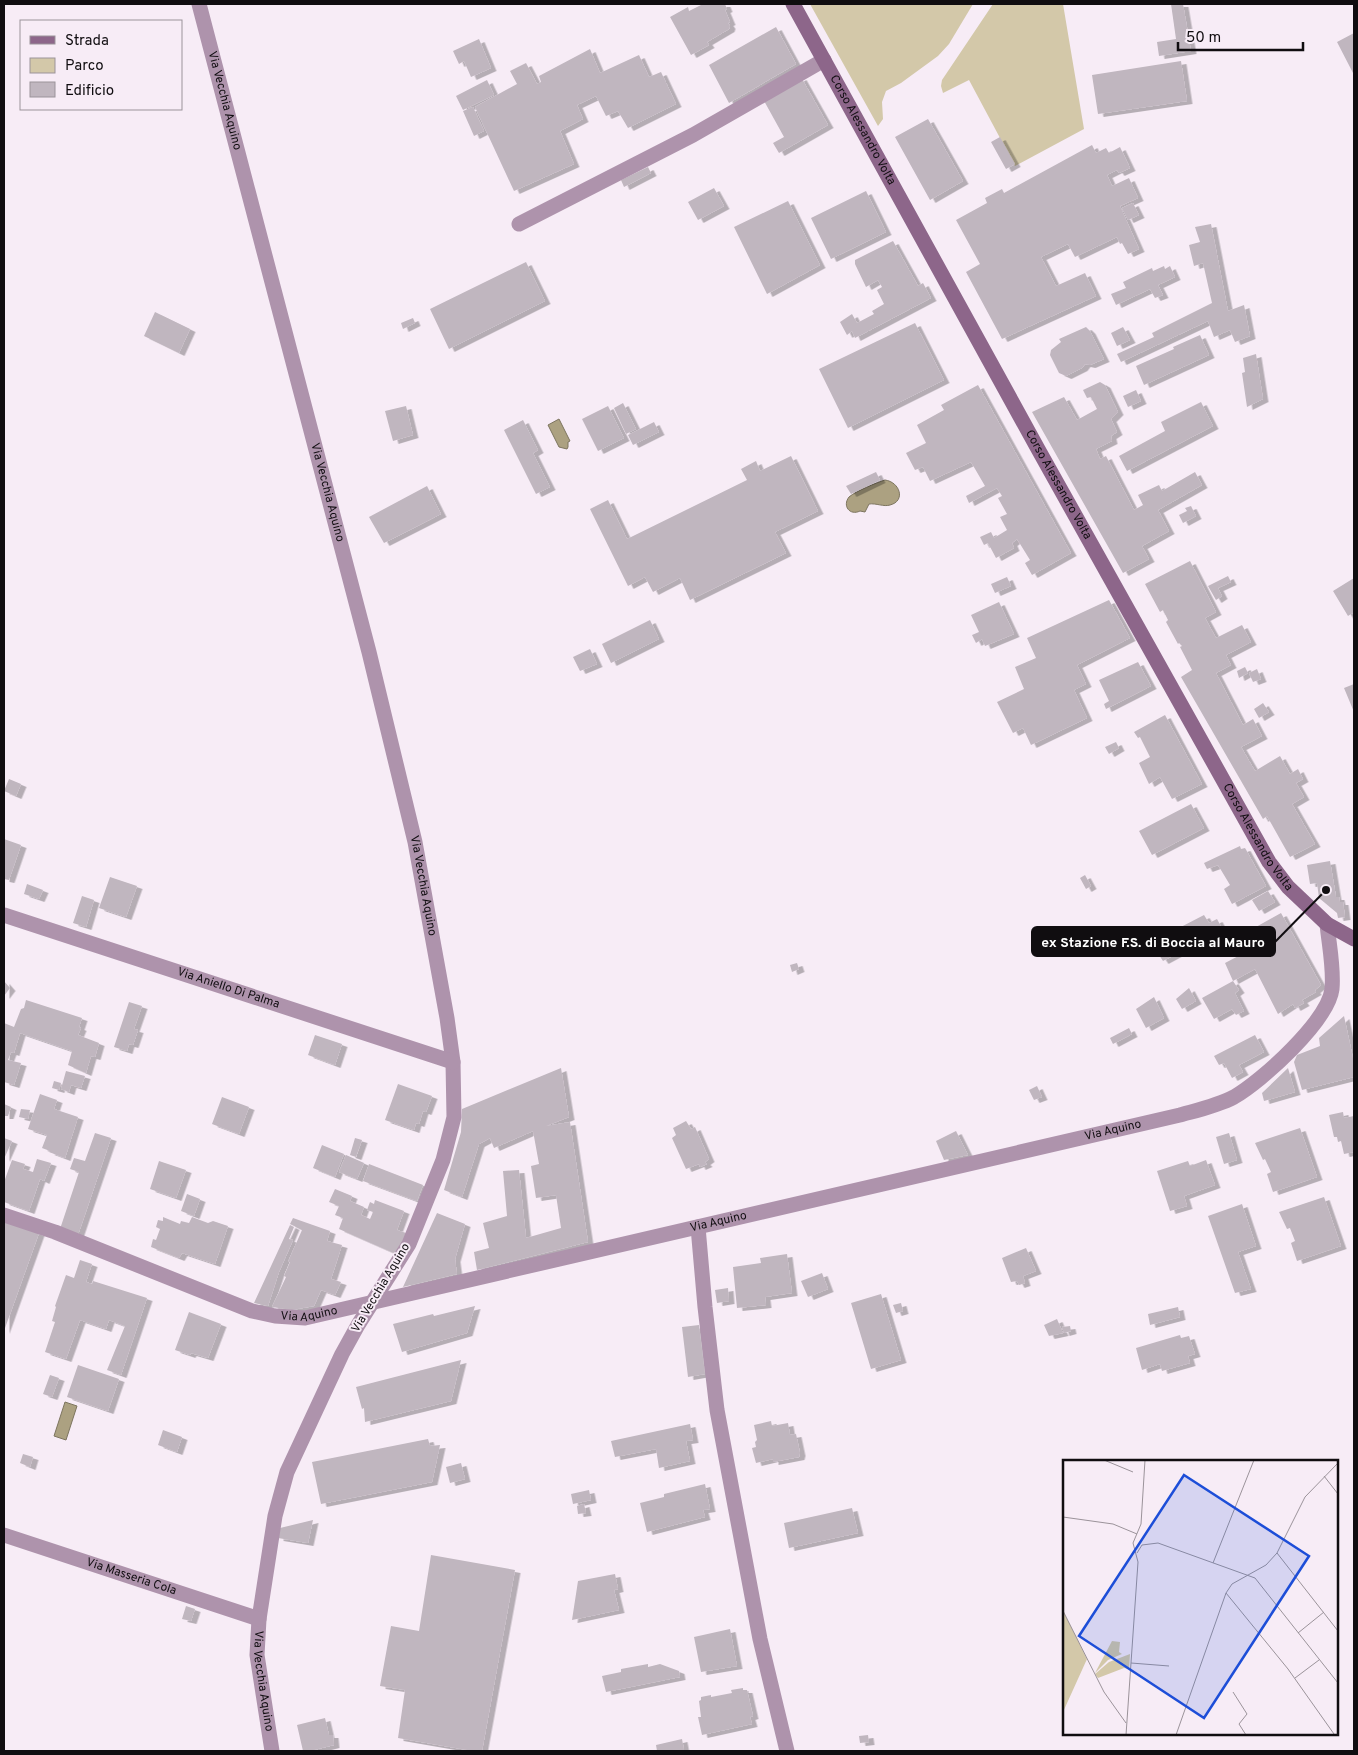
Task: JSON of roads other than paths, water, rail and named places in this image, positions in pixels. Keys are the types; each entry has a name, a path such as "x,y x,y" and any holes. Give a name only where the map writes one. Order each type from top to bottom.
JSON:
{"main road":[{"name":"Corso Alessandro Volta","path":"793,4 1043,458 1269,862 1288,887 1327,924 1354,939"}],"street":[{"name":"Via Vecchia Aquino","path":"199,4 366,642 413,833 447,1018 453,1062 454,1118 443,1160 409,1244 371,1303 342,1354 287,1472 275,1516 259,1619 257,1655 272,1751"},
{"path":"520,224 693,135 824,60"},
{"name":"Via Aniello Di Palma","path":"4,914 453,1062"},
{"name":"Via Aquino","path":"4,1215 55,1232 252,1311 275,1316 306,1318 1180,1115 1232,1098 1258,1081 1314,1025 1324,1012 1332,989 1327,924"},
{"path":"698,1227 717,1410 760,1639 787,1751"},
{"name":"Via Masseria Cola","path":"4,1535 259,1619"}],"place":[{"name":"ex Stazione F.S. di Boccia al Mauro","path":"1326,890"}]}
